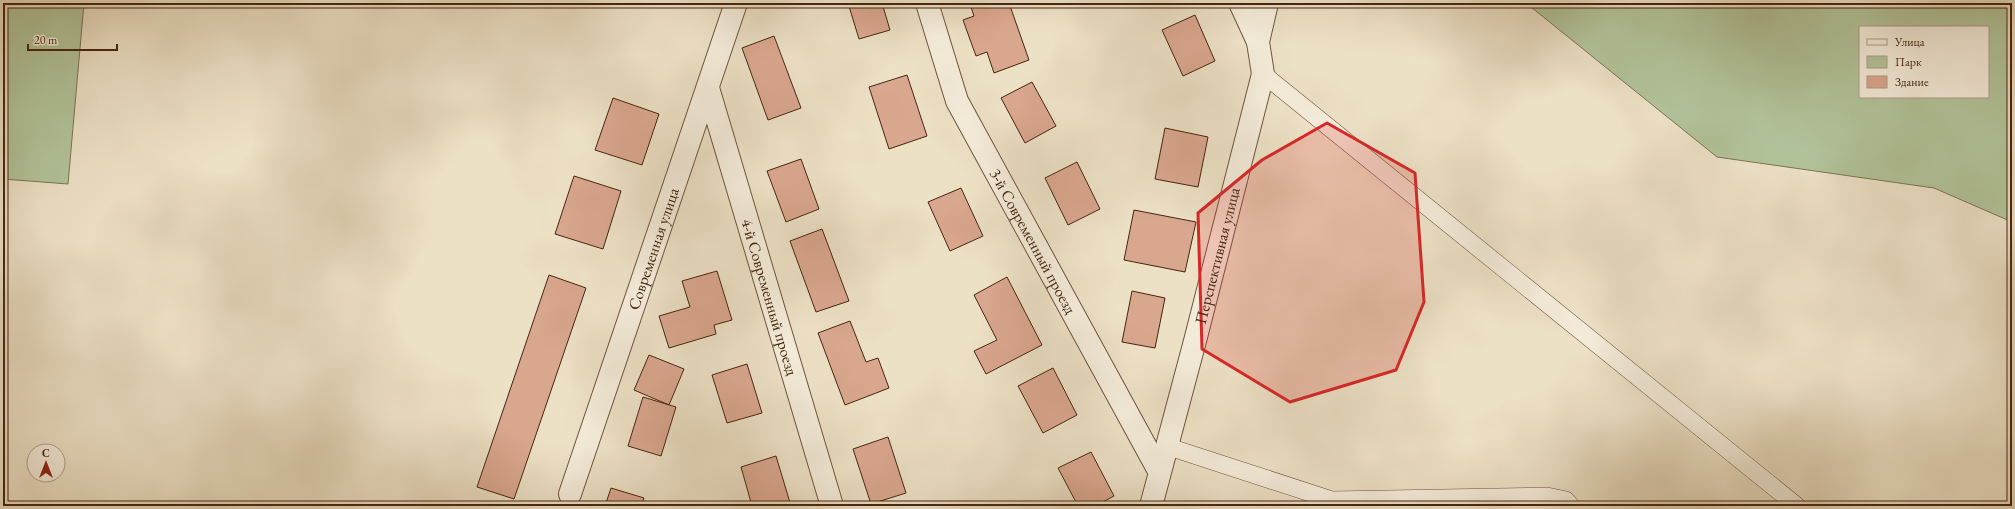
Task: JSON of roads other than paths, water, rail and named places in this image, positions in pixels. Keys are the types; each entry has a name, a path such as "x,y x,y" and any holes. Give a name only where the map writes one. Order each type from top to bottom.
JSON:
{"street":[{"name":"Современная улица","path":"570,494 736,3"},
{"name":"3-й Современный проезд","path":"927,3 957,101 1159,471"},
{"path":"1240,3 1258,42"},
{"name":"Перспективная улица","path":"1151,506 1263,74 1258,42 1267,3"},
{"name":"4-й Современный проезд","path":"708,88 832,506"}],"lane":[{"path":"1263,74 1797,506"},
{"path":"1166,446 1332,503 1417,502 1547,496 1566,500 1571,506"}]}
